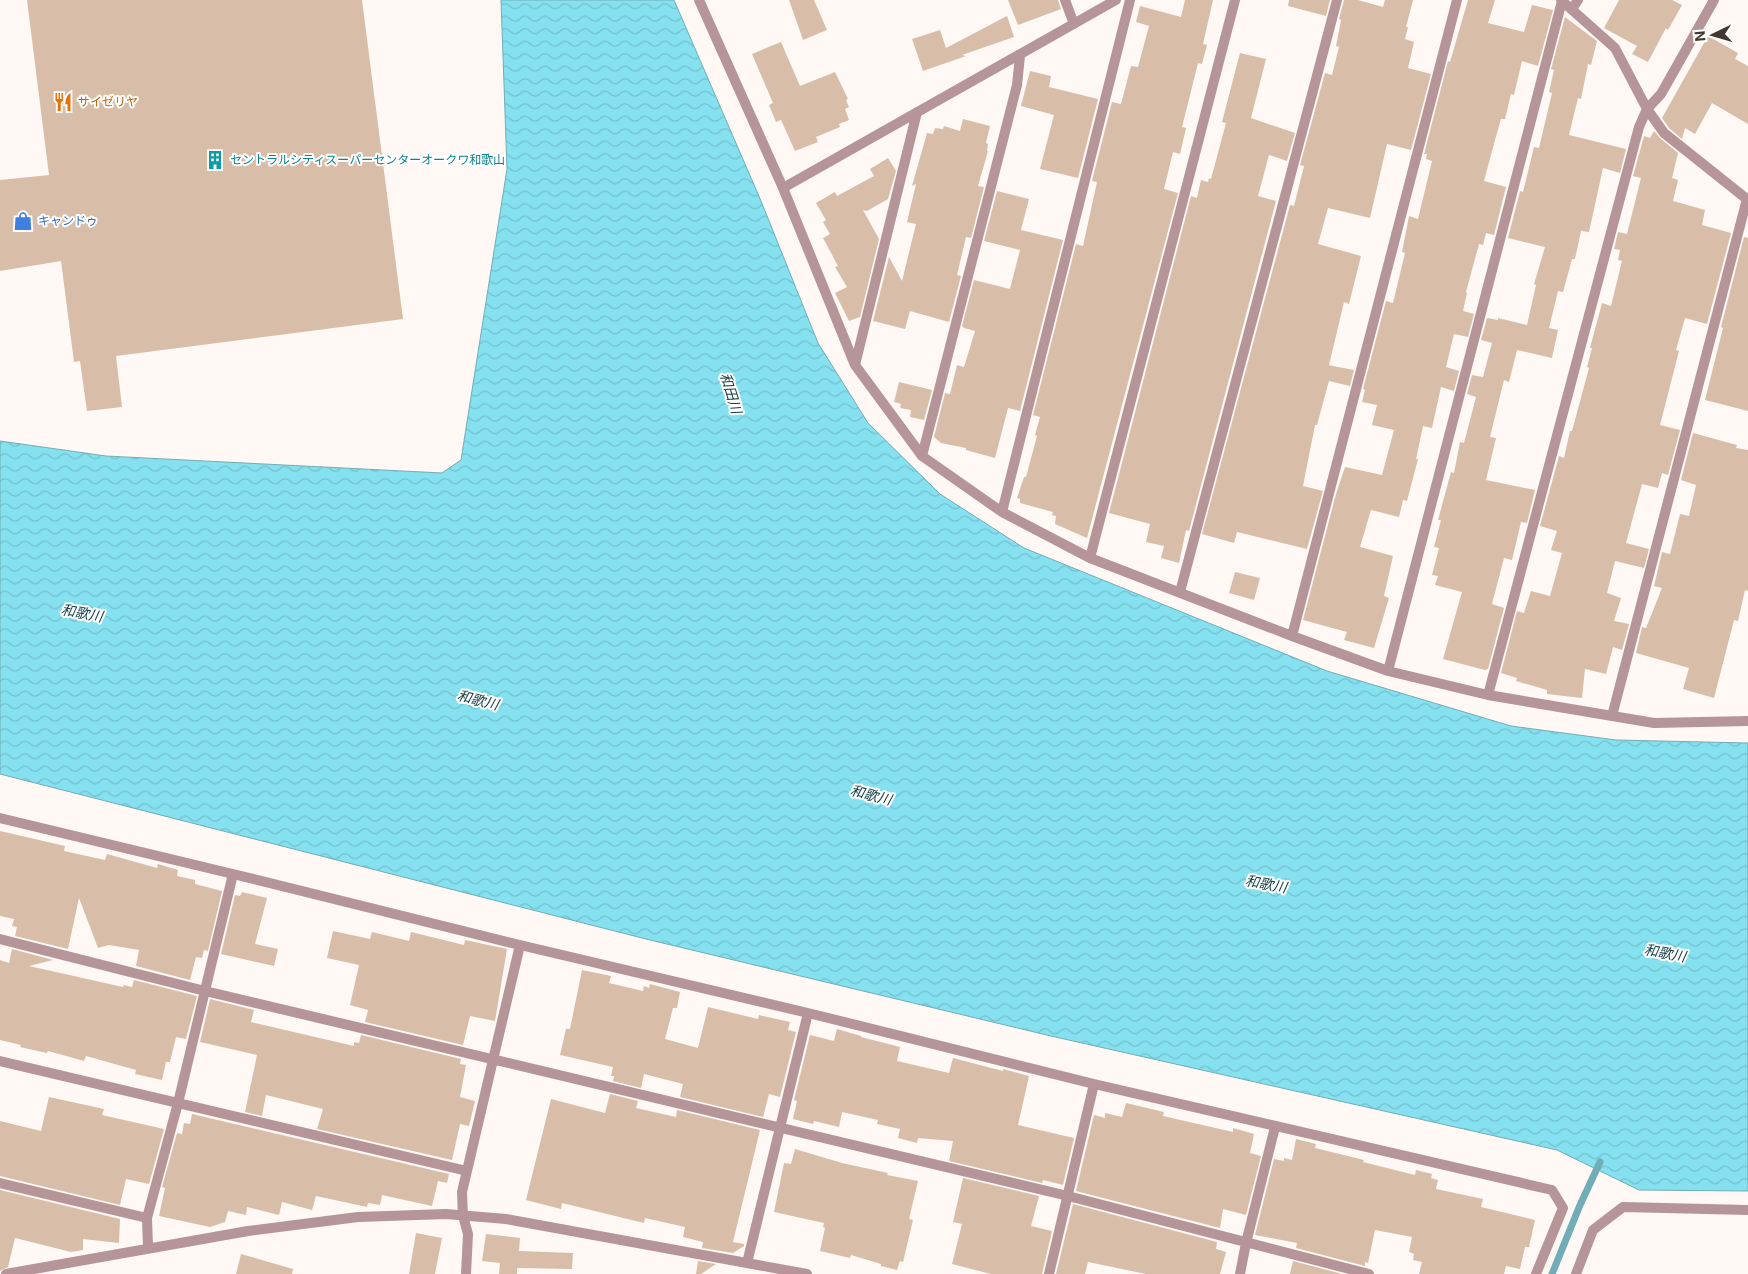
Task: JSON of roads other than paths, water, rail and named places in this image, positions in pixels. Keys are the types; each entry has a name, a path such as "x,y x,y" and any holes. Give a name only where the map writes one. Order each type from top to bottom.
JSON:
{"street":[{"path":"699,0 782,188 855,365 922,456 1002,512 1090,558 1388,672 1488,695 1654,723 1748,721"},
{"path":"1065,0 1074,24"},
{"path":"782,188 1020,56 1116,0"},
{"path":"1002,512 1130,0"},
{"path":"1090,558 1234,0"},
{"path":"1180,592 1337,0"},
{"path":"1292,636 1457,0"},
{"path":"1388,672 1562,0 1575,5 1616,48 1647,109 1664,133 1747,199 1612,716"},
{"path":"1488,695 1638,127 1647,109 1661,94 1714,0"},
{"path":"922,456 1017,85 1020,56"},
{"path":"855,365 918,112"},
{"path":"0,818 520,946 808,1013 1094,1084 1552,1190 1563,1208 1536,1274"},
{"path":"148,1248 147,1218 178,1103 233,874"},
{"path":"0,940 205,991 1068,1196 1246,1244 1370,1274"},
{"path":"466,1274 468,1234 463,1216 462,1192 520,946"},
{"path":"747,1263 808,1013"},
{"path":"0,1061 467,1171"},
{"path":"1049,1274 1094,1084"},
{"path":"1240,1274 1276,1127"},
{"path":"0,1183 147,1218"},
{"path":"1576,1274 1593,1230 1623,1208 1748,1210"},
{"path":"6,1274 248,1231 358,1217 446,1214 506,1219 808,1274"}],"water":[{"path":"501,0 674,0 761,201 818,343 868,423 940,494 1024,548 1327,671 1511,726 1616,740 1748,743 1748,1191 1639,1190 1557,1150 1051,1036 646,939 0,774 0,441 106,456 442,473 461,460 507,169"}],"waterway":[{"path":"1552,1274 1600,1162"}],"place":[{"name":"サイゼリヤ","path":"63,102"},
{"name":"セントラルシティスーパーセンターオークワ和歌山","path":"215,160"},
{"name":"キャンドゥ","path":"23,221"}],"water label":[{"name":"和田川","path":"731,393"},
{"name":"和歌川","path":"82,613"},
{"name":"和歌川","path":"478,700"},
{"name":"和歌川","path":"871,795"},
{"name":"和歌川","path":"1266,884"},
{"name":"和歌川","path":"1665,953"}]}
